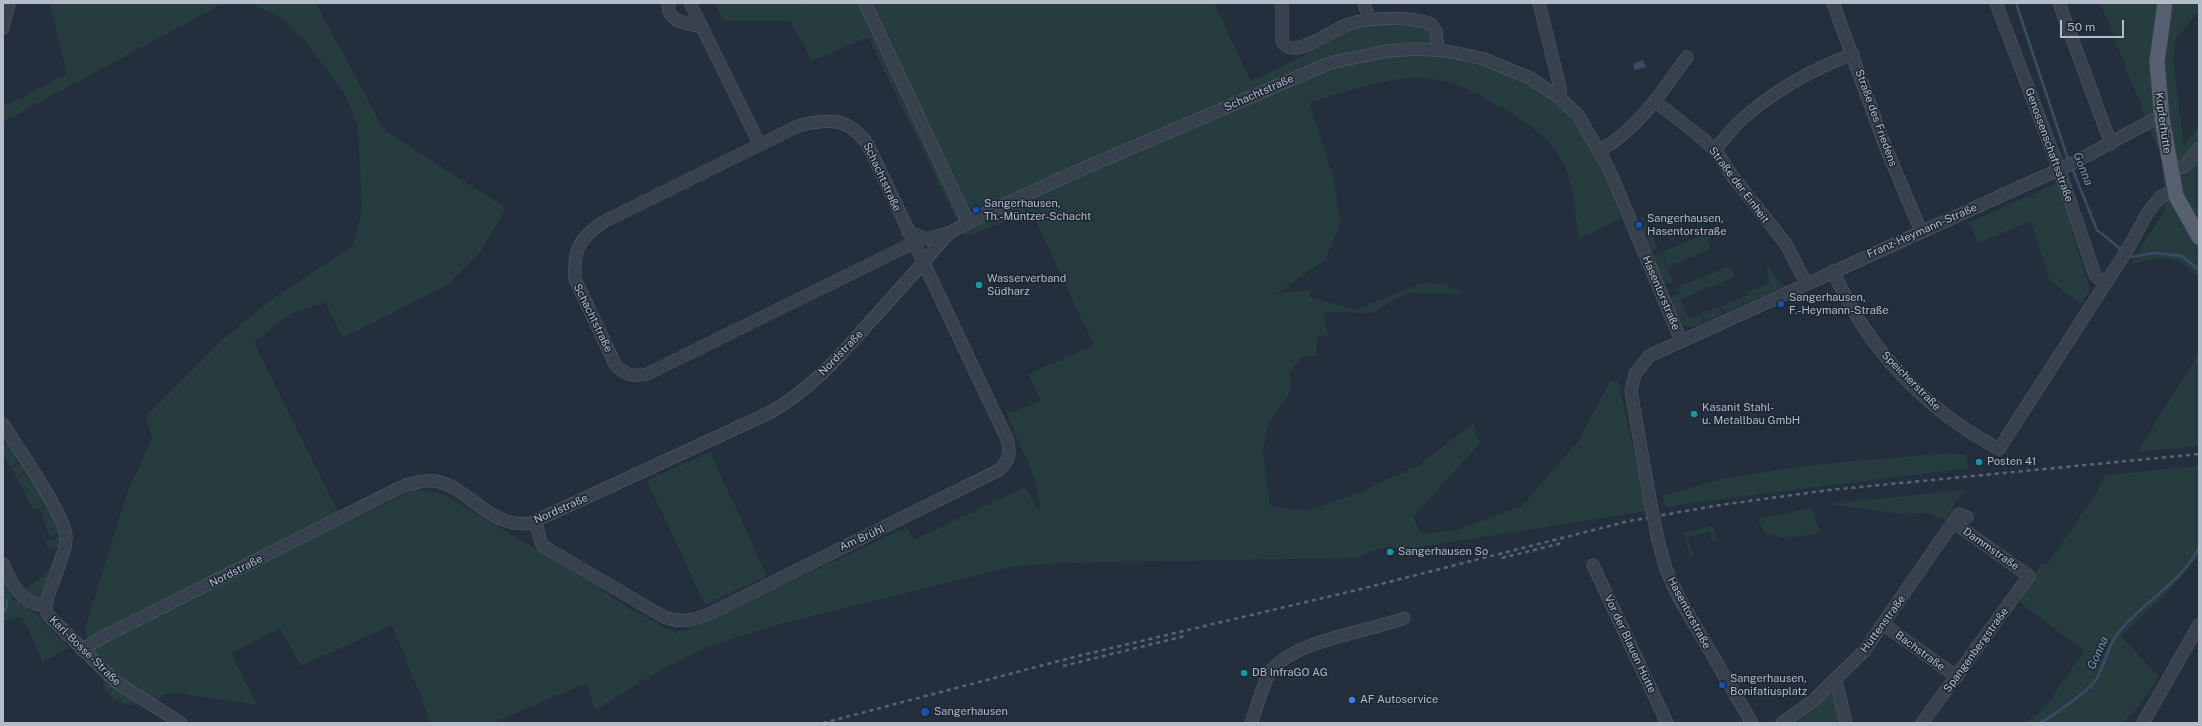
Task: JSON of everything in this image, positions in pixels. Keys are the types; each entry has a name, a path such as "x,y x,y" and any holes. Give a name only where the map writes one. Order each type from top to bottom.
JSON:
{"main road":[{"name":"Kupferhütte","path":"2165,3 2157,62 2162,119 2174,191 2184,214 2199,237"}],"street":[{"path":"3,28 9,3"},
{"path":"670,3 668,5 668,13 673,19 702,27"},
{"path":"690,3 760,145"},
{"path":"865,3 968,222"},
{"path":"1282,3 1282,40 1287,47 1292,48 1303,46 1351,23 1369,19 1411,20 1432,24 1436,31 1438,50"},
{"path":"1364,3 1369,19"},
{"path":"1539,3 1560,88 1560,98"},
{"name":"Straße des Friedens","path":"1833,3 1853,54 1886,148 1921,231"},
{"name":"Genossenschaftsstraße","path":"1996,3 2066,166 2095,274 2105,285"},
{"path":"2059,3 2111,144"},
{"name":"Schachtstraße","path":"923,263 910,238 868,144 860,134 848,124 832,120 816,121 798,126 605,221 592,229 577,249 574,263 574,279 616,366 625,374 634,377 647,374 910,238 927,239 949,232 1082,170 1330,63 1387,51 1438,50 1470,55 1498,64 1530,78 1560,98"},
{"path":"1714,150 1738,123 1768,98 1812,71 1853,54"},
{"path":"1599,151 1615,141 1637,122 1655,101 1687,56"},
{"name":"Hasentorstraße","path":"1560,98 1578,115 1599,151 1681,340 1648,356 1637,369 1632,383 1632,405 1658,540 1666,569 1675,590 1752,723"},
{"name":"Straße der Einheit","path":"1655,101 1714,150 1786,244 1806,283"},
{"name":"Franz-Heymann-Straße","path":"1681,340 2066,166 2111,144 2150,121 2162,119"},
{"path":"2170,171 2185,166 2199,148"},
{"path":"2105,285 2148,212 2160,197 2174,191"},
{"name":"Nordstraße","path":"82,650 101,638 401,487 420,481 436,481 449,486 496,517 522,524 535,521 787,403 806,389 842,354 949,232"},
{"name":"Am Brühl","path":"535,521 542,544 548,549 664,617 676,621 687,621 714,612 999,470 1006,463 1009,455 1008,441 923,263"},
{"name":"Speicherstraße","path":"1833,271 1851,308 1876,346 1891,364 1940,411 1972,435 1999,449 2105,285"},
{"name":"Karl-Bosse-Straße","path":"3,424 59,516 65,532 65,548 62,562 45,606 47,615 106,673 125,689 180,723"},
{"path":"1953,522 1959,514 1967,517"},
{"name":"Dammstraße","path":"1953,522 2029,576"},
{"name":"Hüttenstraße","path":"1782,723 1814,700 1836,681 1864,651 1953,522"},
{"path":"3,564 18,592 35,604 45,606"},
{"name":"Vor der Blauen Hütte","path":"1594,565 1667,723"},
{"name":"Spangenbergstraße","path":"1922,723 1957,678 2029,576"},
{"path":"1251,723 1270,672 1296,652 1315,643 1381,626 1404,618"},
{"name":"Bachstraße","path":"1883,624 1957,678"},
{"path":"2143,723 2199,625"},
{"path":"1836,681 1846,723"}],"green space":[{"path":"50,3 224,3 3,122 3,107 67,74"},
{"path":"251,3 316,3 384,130 506,208 482,250 448,285 343,338 325,302 290,314 254,342 344,524 415,489 443,494 588,580 625,606 676,633 689,629 907,527 914,540 1024,487 1041,513 1036,482 1007,414 1041,401 1028,374 1094,345 1031,211 965,237 868,37 812,61 790,21 724,21 714,3 800,3 801,5 805,3 1214,3 1251,81 1302,57 1354,28 1375,24 1427,27 1431,39 1432,56 1442,56 1465,61 1508,74 1528,83 1546,94 1562,108 1577,125 1590,146 1621,219 1579,239 1570,182 1564,165 1547,140 1531,126 1514,115 1462,87 1444,81 1424,78 1405,79 1365,86 1309,103 1334,179 1340,224 1325,260 1276,294 1309,290 1310,297 1355,310 1423,283 1447,285 1463,294 1411,293 1392,301 1373,313 1323,312 1328,336 1318,336 1316,356 1303,356 1289,373 1291,391 1268,424 1263,454 1270,506 1307,511 1358,493 1419,465 1473,423 1480,443 1413,517 1422,534 1456,530 1522,506 1579,440 1610,381 1618,381 1647,511 1419,547 1381,548 1358,558 1054,563 1010,567 780,624 707,647 666,667 595,710 587,683 492,723 431,723 392,625 301,666 280,628 231,653 257,705 176,693 164,694 157,700 130,684 106,665 92,647 85,628 128,490 152,439 146,416 223,339 276,296 353,246 362,209 358,126 344,93 305,41 281,18"},
{"path":"2100,3 2199,3 2199,11 2176,38 2173,60 2184,145 2199,127 2199,277 2178,260 2156,258 2131,264 2164,211 2163,162"},
{"path":"2057,183 2090,289 2082,304 2050,281 2031,221 1979,243 1968,223"},
{"path":"1643,217 1658,248 1651,251 1637,221"},
{"path":"1707,233 1710,238 1708,239 1710,249 1668,267 1662,252"},
{"path":"1660,252 1673,282 1664,285 1652,257"},
{"path":"1766,260 1773,274 1784,286 1745,304 1742,297 1748,295 1747,292 1769,283"},
{"path":"1730,266 1735,277 1681,299 1689,319 1700,315 1703,323 1690,328 1684,326 1670,298 1680,293 1678,287"},
{"path":"1741,298 1743,304 1725,313 1722,306"},
{"path":"1720,306 1723,313 1705,322 1702,314"},
{"path":"2199,353 2199,446 2137,452"},
{"path":"8,443 19,462 10,466 3,453 3,446"},
{"path":"710,452 767,576 705,605 647,480"},
{"path":"1948,453 1966,455 1968,468 1666,507 1663,496 1721,479 1811,465"},
{"path":"20,463 26,473 17,478 11,468"},
{"path":"2199,466 2199,555 2169,591 2121,636 2159,677 2139,706 2123,723 2024,723 2044,709 2084,651 2018,601 2041,564 2049,562 2098,490 2105,475"},
{"path":"27,474 47,506 34,510 17,479"},
{"path":"1964,490 1945,520 1926,513 1904,514 1826,504"},
{"path":"48,507 60,534 50,537 40,510"},
{"path":"1811,508 1821,533 1786,538 1766,534 1757,519"},
{"path":"1713,526 1717,539 1712,542 1710,532 1688,537 1693,556 1690,557 1684,532"},
{"path":"60,536 60,548 47,547 45,542"},
{"path":"56,550 61,551 42,598 40,600 22,591 44,574 51,564"},
{"path":"3,578 13,600 23,601 69,648 43,662 22,617 3,621"},
{"path":"103,680 139,704 125,704 115,700 104,690"},
{"path":"1828,694 1837,694 1843,723 1795,723"}],"water":[{"path":"1643,60 1646,67 1635,70 1633,64"}],"waterway":[{"name":"Gonna","path":"2016,3 2069,162"},
{"name":"Gonna","path":"2072,168 2097,230 2122,250"},
{"name":"Gonna","path":"2127,255 2131,257 2154,253 2182,256 2199,270"},
{"name":"Gonna","path":"2040,723 2071,702 2093,683 2100,673 2118,633 2127,622 2184,570 2199,547"},
{"path":"3,611 6,609 7,600"}],"railway":[{"path":"823,723 1078,656 1361,589 1629,521 1720,505 1829,490 2199,454"},
{"path":"1502,558 1562,543"},
{"path":"1063,666 1185,636"}],"place":[{"name":"Sangerhausen, Th.-Müntzer-Schacht","path":"976,210"},
{"name":"Sangerhausen, Hasentorstraße","path":"1639,225"},
{"name":"Wasserverband Südharz","path":"979,285"},
{"name":"Sangerhausen, F.-Heymann-Straße","path":"1781,304"},
{"name":"Kasanit Stahl- u. Metallbau GmbH","path":"1694,414"},
{"name":"Posten 41","path":"1979,462"},
{"name":"Sangerhausen So","path":"1390,552"},
{"name":"DB InfraGO AG","path":"1244,673"},
{"name":"Sangerhausen, Bonifatiusplatz","path":"1722,685"},
{"name":"AF Autoservice","path":"1352,700"},
{"name":"Sangerhausen","path":"925,712"}]}
